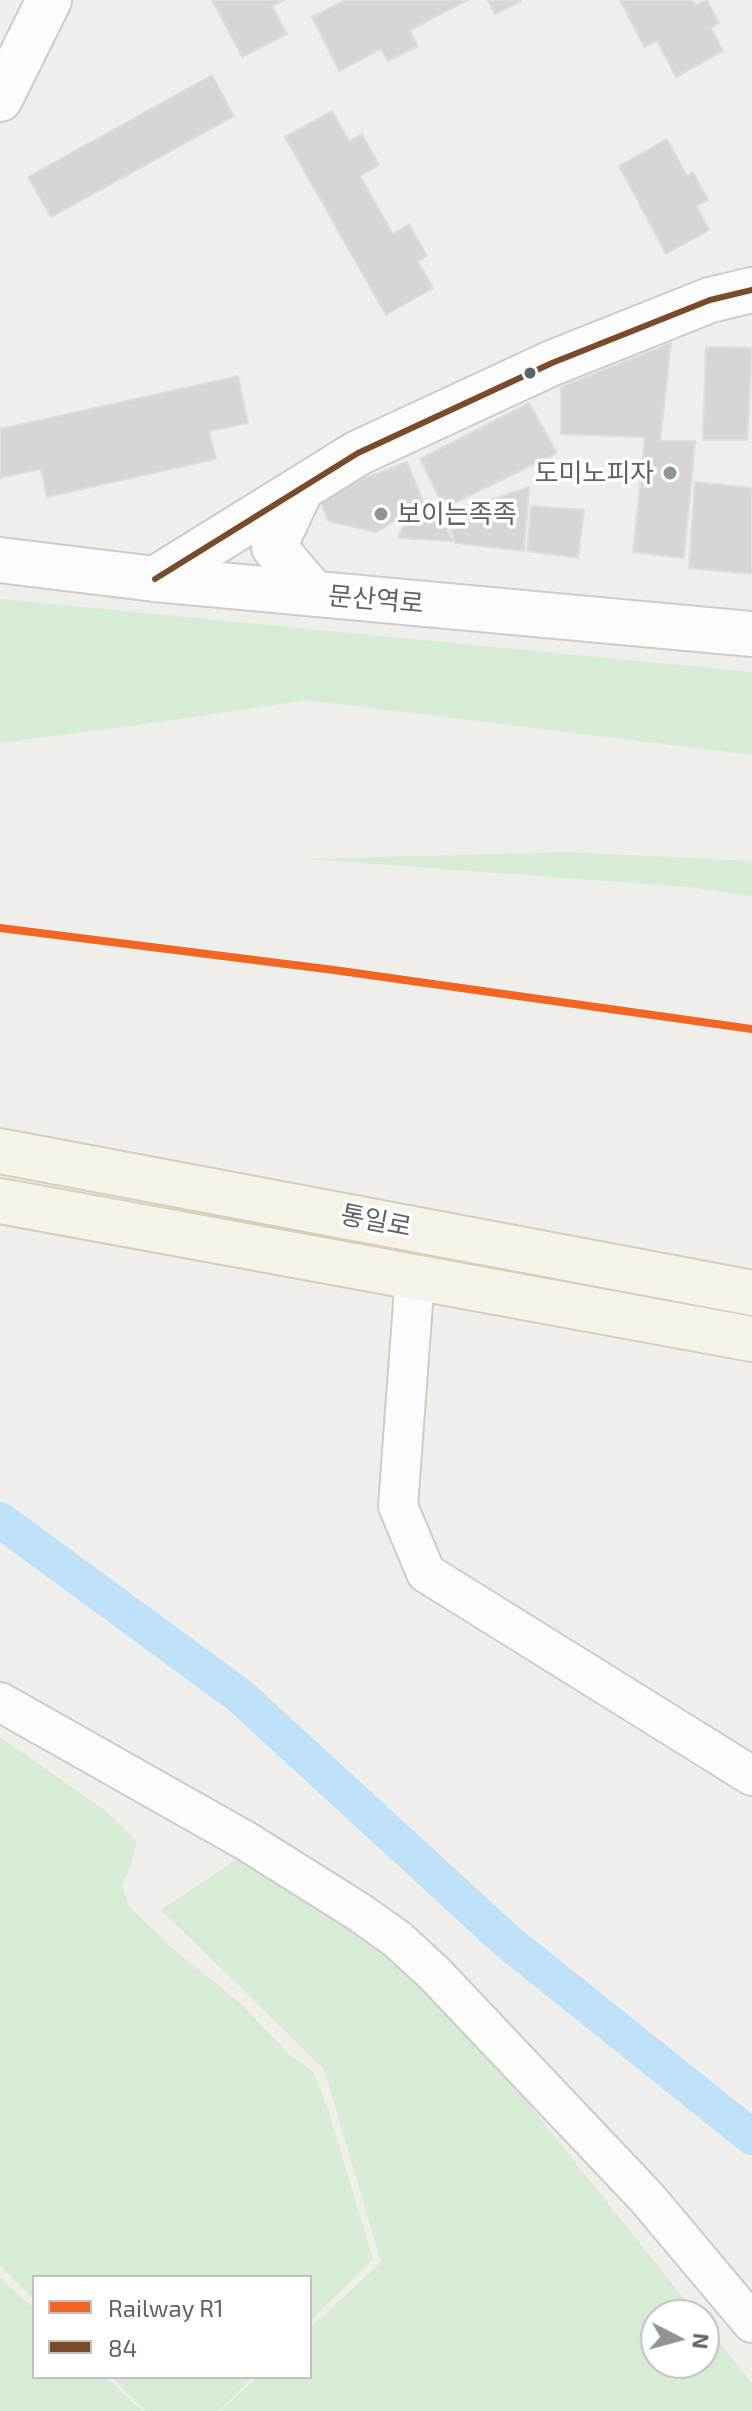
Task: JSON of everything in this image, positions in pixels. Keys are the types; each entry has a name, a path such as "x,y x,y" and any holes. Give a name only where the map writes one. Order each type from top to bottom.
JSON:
{"main road":[{"name":"통일로","path":"0,1151 752,1293"},
{"name":"통일로","path":"0,1201 752,1339"}],"street":[{"path":"0,99 49,0"},
{"path":"155,579 358,453 552,363 710,300 752,290"},
{"path":"301,489 274,547 314,594"},
{"name":"문산역로","path":"0,560 155,579 752,634"},
{"path":"415,1276 398,1506 426,1573 752,1776"},
{"path":"0,1702 246,1841 397,1939 434,1973 647,2198 752,2323"}],"green space":[{"path":"0,599 752,672 752,755 307,700 0,743"},
{"path":"566,852 752,861 752,896 689,887 307,859"},
{"path":"0,1737 106,1811 136,1841 132,1863 122,1885 129,1906 172,1948 240,2003 291,2056 313,2071 328,2109 373,2259 312,2319 312,2275 32,2275 32,2298 0,2266"},
{"path":"236,1860 421,1969 684,2299 640,2299 640,2379 720,2379 720,2343 752,2383 752,2411 221,2411 255,2379 312,2379 312,2326 381,2262 324,2069 161,1910"},
{"path":"0,2277 32,2307 32,2379 108,2379 142,2411 0,2411"},
{"path":"113,2379 251,2379 219,2411 145,2411"}],"building":[{"path":"212,0 284,0 272,6 287,34 242,57"},
{"path":"345,0 468,0 410,30 418,46 388,61 381,49 339,71 312,17"},
{"path":"488,0 521,0 521,1 495,14"},
{"path":"620,0 692,0 695,5 707,0 719,23 711,28 723,51 676,77 657,41 644,47"},
{"path":"212,75 234,116 51,217 28,177"},
{"path":"332,111 349,141 362,134 379,165 360,176 393,234 409,224 427,256 418,261 433,288 386,315 285,137"},
{"path":"667,139 687,176 693,172 708,200 697,206 709,230 666,254 619,166"},
{"path":"671,343 660,441 695,441 684,558 633,552 645,437 561,434 561,387"},
{"path":"706,347 752,348 747,440 703,440"},
{"path":"238,376 248,423 209,431 216,459 47,497 41,469 0,478 0,429"},
{"path":"529,403 557,453 444,508 420,459"},
{"path":"407,462 426,508 376,532 328,521 318,496"},
{"path":"695,482 752,488 752,574 689,568"},
{"path":"529,487 524,551 455,543 446,515"},
{"path":"531,506 584,510 578,558 527,551"},
{"path":"442,515 452,541 398,538 405,521"}],"waterway":[{"path":"0,1520 240,1696 507,1941 752,2137"}],"rail line":[{"name":"R1","path":"0,928 334,970 752,1029"}],"transit line":[{"name":"84","path":"155,579 358,453 552,363 710,300 752,290"}],"place":[{"name":"도미노피자","path":"670,473"},
{"name":"보이는족족","path":"381,514"}]}
